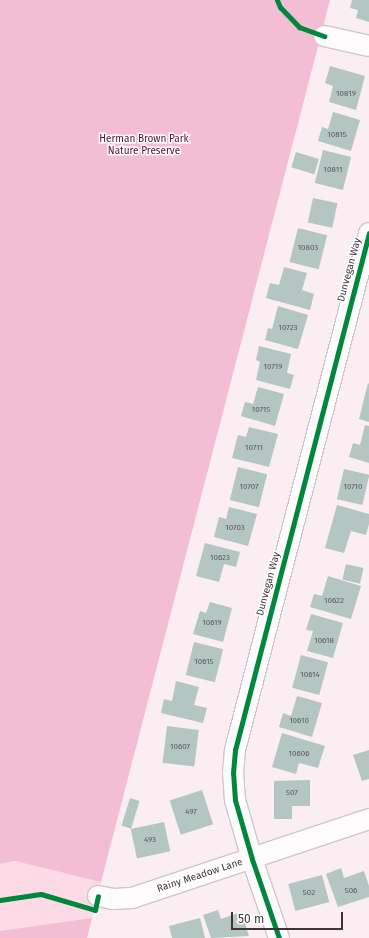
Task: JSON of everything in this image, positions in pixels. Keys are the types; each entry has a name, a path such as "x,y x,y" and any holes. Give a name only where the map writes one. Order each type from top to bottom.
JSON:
{"street":[{"path":"324,36 369,46"},
{"name":"Dunvegan Way","path":"279,938 252,859 235,800 233,773 235,750 369,233"},
{"name":"Rainy Meadow Lane","path":"98,896 113,899 132,898 369,819"}],"shaded area":[{"path":"15,861 101,882 87,938 0,938 0,864"}],"green space":[{"name":"Herman Brown Park Nature Preserve","path":"0,0 330,0 101,882 15,861 0,864"},
{"path":"92,918 87,938 0,938 0,931"}],"building":[{"path":"352,0 369,0 369,22 356,18 358,10 350,8"},
{"path":"330,66 365,76 356,110 329,102 333,86 325,83"},
{"path":"333,112 360,120 351,151 318,141 322,127 328,129"},
{"path":"323,150 351,157 343,190 315,183"},
{"path":"296,152 319,159 314,174 291,167"},
{"path":"313,198 337,203 332,228 308,222"},
{"path":"298,228 327,235 319,269 290,262"},
{"path":"284,267 307,273 302,290 314,294 310,310 266,298 270,283 279,285"},
{"path":"278,306 308,315 298,349 265,340 268,328 272,329"},
{"path":"259,346 291,354 287,373 294,375 290,389 256,380 260,362 256,360"},
{"path":"368,383 369,384 369,422 359,419"},
{"path":"258,387 284,394 275,426 241,416 245,402 253,404"},
{"path":"365,425 369,426 369,463 349,457 353,443 360,445"},
{"path":"249,427 278,434 269,467 232,458 238,435 246,437"},
{"path":"238,467 267,474 259,507 230,500"},
{"path":"344,469 369,475 362,505 337,499"},
{"path":"337,505 369,514 369,524 366,535 351,531 344,553 325,548"},
{"path":"229,507 257,514 248,546 214,537 219,517 226,519"},
{"path":"205,543 240,552 236,567 224,564 219,582 196,576"},
{"path":"346,564 364,568 360,584 342,580"},
{"path":"328,576 361,586 351,619 310,607 314,594 322,596"},
{"path":"210,602 232,608 223,642 193,634 200,611 206,613"},
{"path":"311,614 343,623 333,658 307,651 313,631 306,630"},
{"path":"194,642 223,649 215,682 186,675"},
{"path":"301,655 328,662 319,695 292,688"},
{"path":"176,681 199,687 194,705 207,708 203,723 161,713 164,699 172,701"},
{"path":"297,696 322,703 312,737 279,727 283,713 291,716"},
{"path":"167,726 199,730 194,767 162,763"},
{"path":"282,733 325,746 318,768 299,763 296,774 272,767"},
{"path":"369,750 369,779 362,781 353,755"},
{"path":"310,780 310,806 292,806 292,819 274,819 274,781"},
{"path":"202,790 213,824 181,835 170,801"},
{"path":"130,798 140,801 131,829 122,826"},
{"path":"164,822 170,851 137,858 131,829"},
{"path":"341,868 344,878 364,871 369,886 369,897 338,907 326,874"},
{"path":"322,875 329,902 295,911 288,884"},
{"path":"218,910 221,919 241,912 249,936 211,938 203,915"},
{"path":"200,918 205,938 172,938 169,926"}],"cycle path":[{"path":"277,0 280,7 299,27 324,36"},
{"path":"279,938 252,859 235,800 233,773 235,750 369,233"},
{"path":"0,900 41,894 95,910 98,896"}]}
